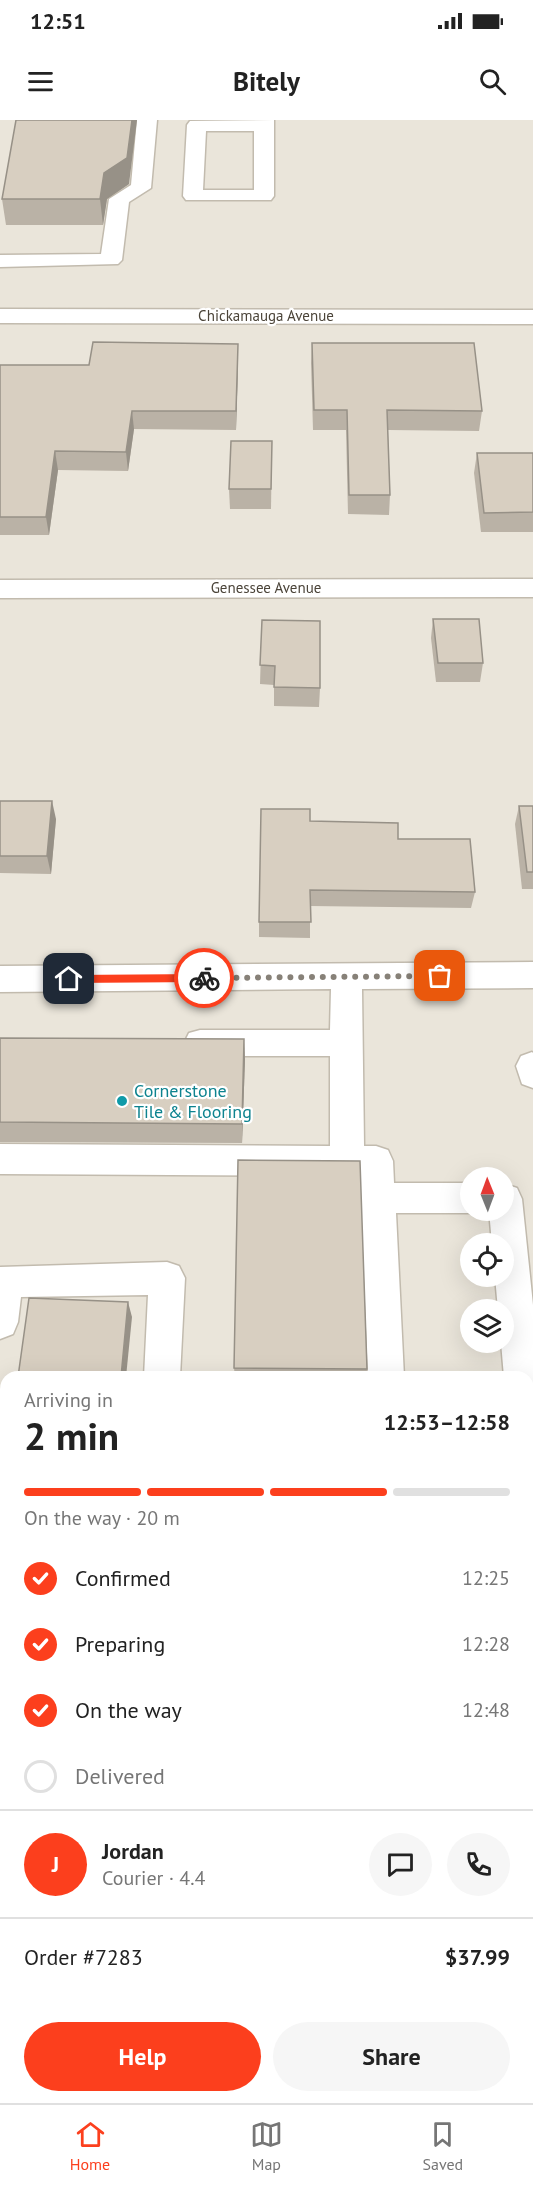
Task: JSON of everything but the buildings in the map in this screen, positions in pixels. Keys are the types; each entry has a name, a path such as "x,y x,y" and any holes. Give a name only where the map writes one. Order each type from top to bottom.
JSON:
{"street":[{"path":"0,261 111,260 119,199 141,188 147,120"},
{"path":"264,122 264,196 193,196 197,125 264,122"},
{"name":"Chickamauga Avenue","path":"0,316 533,317"},
{"name":"Genessee Avenue","path":"0,589 533,588"},
{"path":"0,979 533,975"},
{"path":"347,977 347,1161"},
{"path":"167,1043 346,1043"},
{"path":"0,1159 376,1161 386,1371"},
{"path":"378,1198 460,1198"},
{"path":"514,1199 522,1371"},
{"path":"0,1322 5,1281 167,1278 162,1371"}],"shaded area":[{"path":"0,120 533,120 533,1371 0,1371"}],"way so far":[{"path":"204,978 440,976"}],"place":[{"name":"Cornerstone Tile & Flooring","path":"122,1101"}],"route":[{"path":"69,979 204,978"}]}
